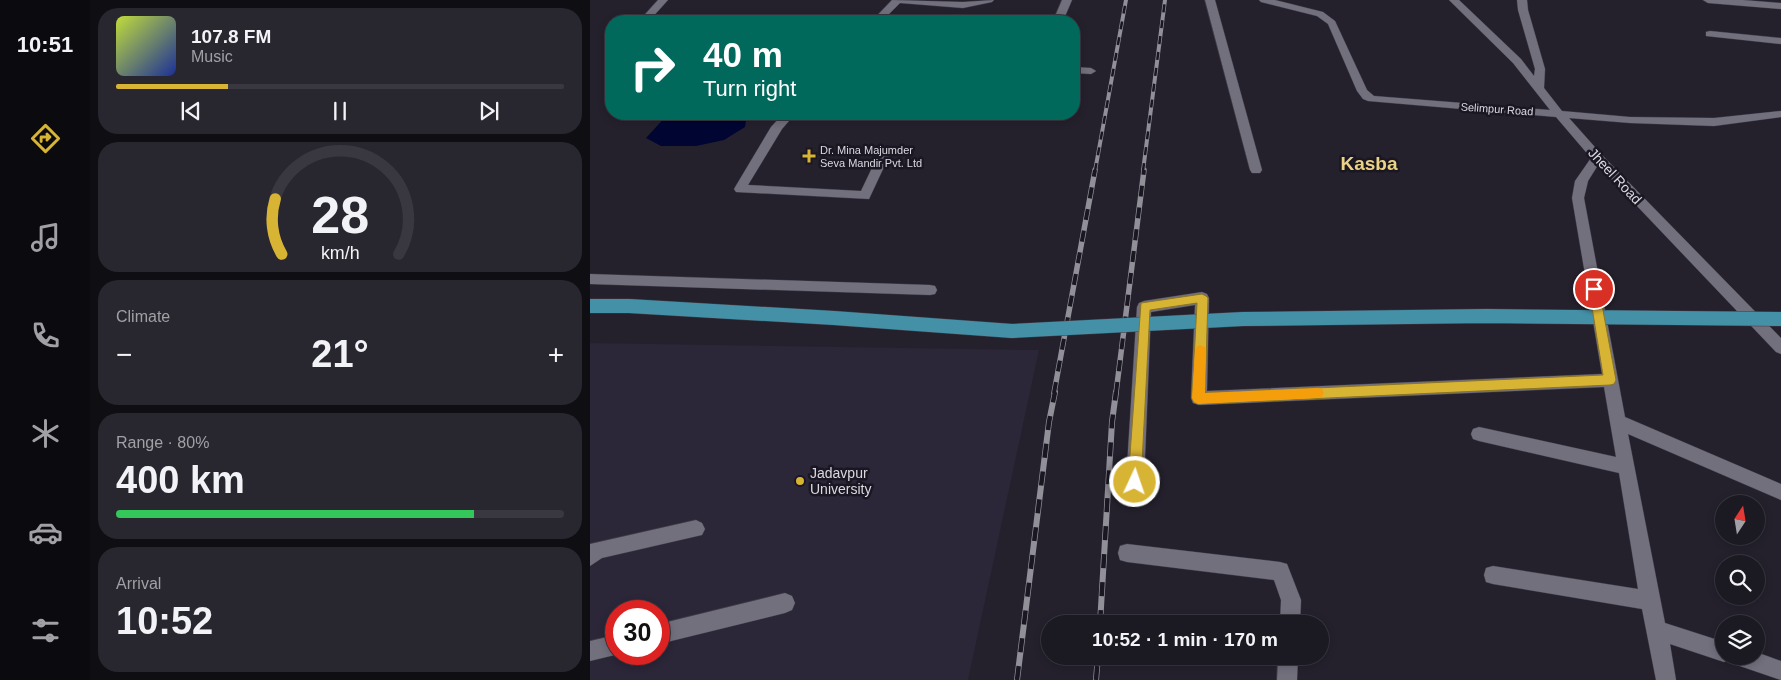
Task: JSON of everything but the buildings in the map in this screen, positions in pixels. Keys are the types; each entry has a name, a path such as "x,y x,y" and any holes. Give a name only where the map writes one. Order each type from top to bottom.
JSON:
{"main road":[{"path":"590,306 629,306 1012,331 1272,319 1487,316 1781,319"}],"street":[{"path":"649,15 663,0"},
{"path":"883,15 898,0 963,5 989,0"},
{"path":"1060,15 1066,0"},
{"path":"1210,0 1256,170"},
{"path":"1264,0 1320,14 1319,0"},
{"name":"Jheel Road","path":"1454,0 1517,61 1558,113 1598,158 1781,348"},
{"path":"1522,0 1523,10 1540,69 1539,88"},
{"path":"1708,0 1781,6"},
{"name":"Selimpur Road","path":"1320,14 1332,23 1362,91 1367,97 1447,106 1630,120 1714,122 1781,114"},
{"path":"1710,34 1781,41"},
{"path":"1080,70 1091,71"},
{"path":"783,120 777,127 740,189 865,196 885,152"},
{"path":"1598,158 1582,178 1578,188 1578,198 1650,601 1666,680"},
{"path":"590,279 930,290"},
{"path":"1135,482 1144,306 1202,298 1198,398 1610,380"},
{"path":"1618,421 1781,492"},
{"path":"1479,434 1626,467"},
{"path":"590,557 597,550 696,529"},
{"path":"1127,553 1280,571 1290,600 1290,615"},
{"path":"1493,575 1650,601"},
{"path":"670,631 786,603"},
{"path":"1657,630 1715,649"},
{"path":"590,651 605,648"},
{"path":"1287,680 1288,665"},
{"path":"1764,665 1781,671"}],"shaded area":[{"name":"Jadavpur University","path":"590,343 1039,350 968,680 590,680"}],"water":[{"path":"662,120 746,120 745,127 724,140 696,146 661,146 646,138"}],"railway":[{"path":"1095,171 1126,0"},
{"path":"1143,171 1165,0"},
{"path":"1054,393 1095,170"},
{"path":"1116,393 1144,170"},
{"path":"1017,680 1049,422 1055,392"},
{"path":"1101,615 1112,422 1116,392"},
{"path":"1096,680 1097,665"}],"slow traffic":[{"path":"1200,350 1198,398 1318,393"}],"place":[{"name":"Dr. Mina Majumder Seva Mandir Pvt. Ltd","path":"809,156"},
{"name":"Jadavpur University","path":"800,481"}],"district":[{"name":"Kasba","path":"1369,163"}],"route":[{"path":"1135,482 1144,306 1202,298 1198,398 1610,380 1594,289"}]}
